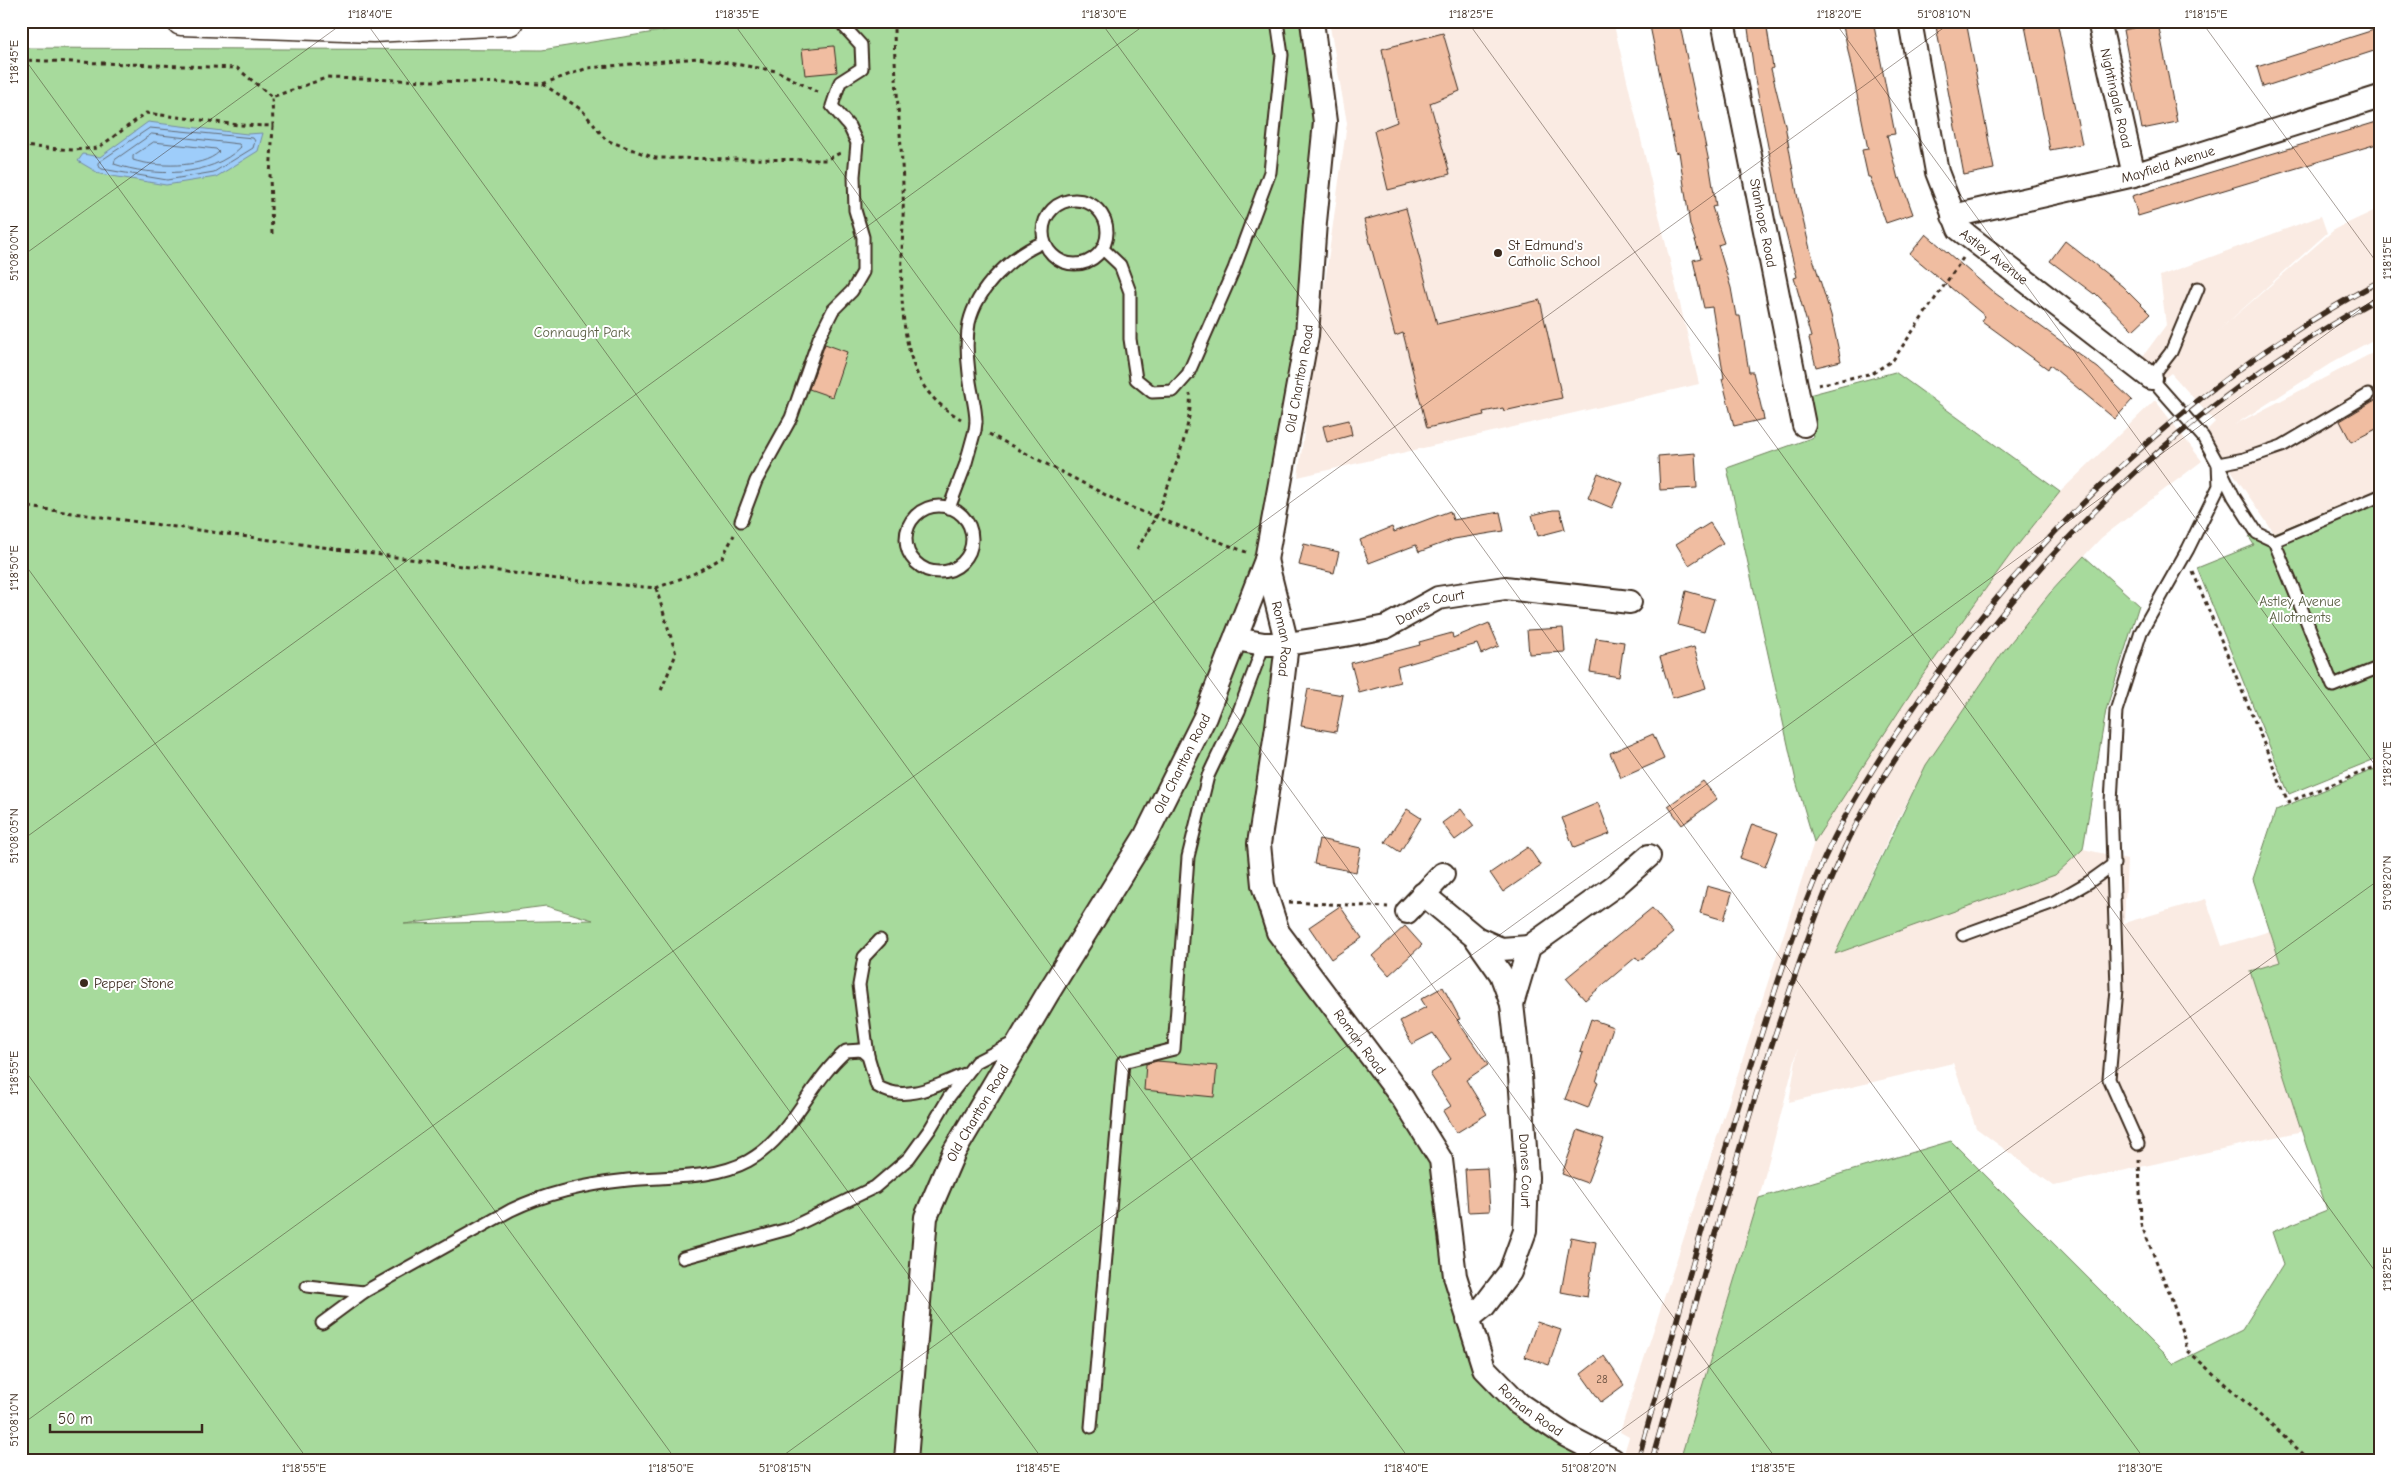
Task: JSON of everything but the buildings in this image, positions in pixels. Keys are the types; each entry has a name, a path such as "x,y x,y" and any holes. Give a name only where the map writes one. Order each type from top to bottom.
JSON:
{"street":[{"path":"182,21 373,28 509,21"},
{"name":"Old Charlton Road","path":"906,1460 926,1217 954,1152 1146,835 1205,717 1235,639 1258,556 1307,335 1315,222 1325,122 1312,21"},
{"name":"Stanhope Road","path":"1723,21 1804,425"},
{"name":"Astley Avenue","path":"1910,21 1938,172 1952,216 1959,229 2151,378"},
{"name":"Nightingale Road","path":"2099,21 2134,175"},
{"name":"Mayfield Avenue","path":"1952,216 2134,175 2380,97"},
{"name":"Roman Road","path":"1258,556 1287,644 1259,844 1263,885 1278,932 1402,1099 1441,1160 1455,1276 1484,1368 1519,1404 1565,1435 1613,1460"},
{"name":"Danes Court","path":"1235,639 1264,644 1287,644 1386,627 1438,598 1505,588 1630,602"},
{"path":"1529,947 1616,885 1649,856"},
{"path":"1407,912 1443,874"},
{"name":"Danes Court","path":"1423,894 1475,937 1501,949 1529,947 1512,1004"},
{"name":"Danes Court","path":"1468,1319 1484,1306 1510,1272 1525,1231 1527,1177 1525,1133 1512,1004 1501,974 1475,937"}],"lane":[{"path":"742,522 756,481 791,418 819,338 834,310 852,291 863,272 863,237 855,210 854,185 857,144 849,126 832,106 840,82 862,68 861,44 839,21"},
{"path":"1102,249 1120,265 1130,292 1130,339 1136,379 1152,392 1173,392 1188,374 1234,269 1270,172 1282,55 1277,21"},
{"path":"1068,200 1079,200 1089,203 1098,209 1104,218 1107,228 1107,239 1096,257 1076,264 1056,258 1044,242 1045,221 1058,204 1068,200"},
{"path":"949,508 966,466 976,426 968,359 969,322 983,294 997,274 1015,257 1044,242"},
{"path":"2198,288 2171,352 2151,378 2203,437 2234,498 2257,533 2274,541 2334,686 2380,667"},
{"path":"2218,464 2244,460 2282,446 2368,395"},
{"path":"2138,1144 2109,1079 2117,989 2111,802 2116,711 2142,632 2188,549 2219,486 2218,464"},
{"path":"2274,541 2380,496"},
{"path":"938,506 949,508 959,513 966,521 972,541 970,551 965,561 947,572 925,569 912,559 906,544 911,522 928,508 938,506"},
{"path":"1090,1427 1123,1062 1174,1049 1188,857 1208,776 1239,711 1264,644"},
{"path":"1963,935 2054,902 2089,882 2114,864"},
{"path":"880,940 864,957 859,985 868,1056 877,1086 889,1094 905,1094 927,1089 965,1074"},
{"path":"683,1258 788,1230 875,1187 909,1158 965,1074 976,1062 1021,1039"},
{"path":"322,1324 364,1292 525,1203 563,1192 608,1184 716,1171 743,1163 761,1152 785,1129 839,1057 846,1051 861,1050 868,1056"},
{"path":"307,1286 364,1292"},
{"path":"1565,1435 1583,1447 1596,1460"}],"path":[{"path":"894,21 903,184 902,306 913,362 926,392 944,410 1125,505 1258,556"},
{"path":"272,97 326,78 542,84 588,68 698,58 777,71 817,92 840,82"},
{"path":"21,60 237,68 272,97 273,126 270,176 272,234"},
{"path":"542,84 582,110 606,140 655,158 826,160 857,144"},
{"path":"21,146 73,150 98,148 146,113 239,125 273,126"},
{"path":"1797,388 1852,379 1873,373 1893,360 1975,242"},
{"path":"1138,549 1158,511 1183,438 1191,406 1188,374"},
{"path":"21,506 537,576 656,588 693,574 722,558 742,522"},
{"path":"2188,549 2194,578 2288,802 2380,765"},
{"path":"656,588 676,654 660,693"},
{"path":"1284,902 1395,908 1407,912"},
{"path":"2138,1144 2141,1224 2171,1297 2188,1351 2310,1460"}],"shaded area":[{"name":"St Edmund's Catholic School","path":"1329,21 1613,21 1699,384 1298,477 1347,123"},
{"path":"2380,208 2380,336 2336,360 2234,425 2380,349 2380,489 2274,533 2205,432 2215,422 2171,373 2163,379 2140,360 2166,325 2160,276 2321,216 2327,233 2218,331 2335,229"},
{"path":"2155,400 2202,461 2101,538 2051,591 2003,652 1926,766 1896,823 1835,954 2055,875 2083,849 2127,859 2124,923 2206,899 2222,946 2270,931 2280,962 2250,972 2303,1131 2054,1186 1976,1128 1953,1063 1789,1102 1798,1048 1759,1198 1680,1460 1622,1460 1629,1437 1620,1432 1814,842 1918,682 2013,551 2060,492"}],"green space":[{"name":"Connaught Park","path":"724,21 1312,21 1325,122 1266,560 1235,639 1287,644 1259,844 1278,932 1441,1160 1476,1375 1511,1413 1562,1440 1612,1460 21,1460 21,48 542,50","holes":["546,906 593,920 404,924"]},
{"path":"1895,372 2060,492 2013,551 1918,682 1814,842 1796,781 1727,468 1814,437 1805,396"},
{"name":"Astley Avenue Allotments","path":"2380,489 2380,757 2289,794 2197,568 2254,545 2249,537 2257,533 2274,533"},
{"path":"2084,556 2139,605 2106,710 2083,849 2055,875 1835,954 1926,765 2003,652 2050,593"},
{"path":"2380,767 2380,1460 1680,1460 1759,1198 1951,1141 2174,1364 2242,1330 2283,1265 2272,1232 2327,1210 2250,971 2280,962 2253,879 2276,810"}],"water":[{"path":"148,122 247,134 263,133 258,151 216,177 166,185 100,174 78,161 83,154 100,157"}],"railway":[{"path":"1638,1460 1728,1140 1785,960 1812,886 1834,838 1877,762 1926,690 2022,568 2074,512 2129,459 2187,409 2248,363 2312,320 2380,281"},
{"path":"1652,1460 1741,1145 1773,1041 1815,918 1845,847 1865,808 1913,732 1984,636 2032,578 2083,523 2137,471 2194,422 2253,377 2315,335 2380,297"}],"place":[{"name":"St Edmund's Catholic School","path":"1498,253"},
{"name":"Pepper Stone","path":"84,983"}]}
